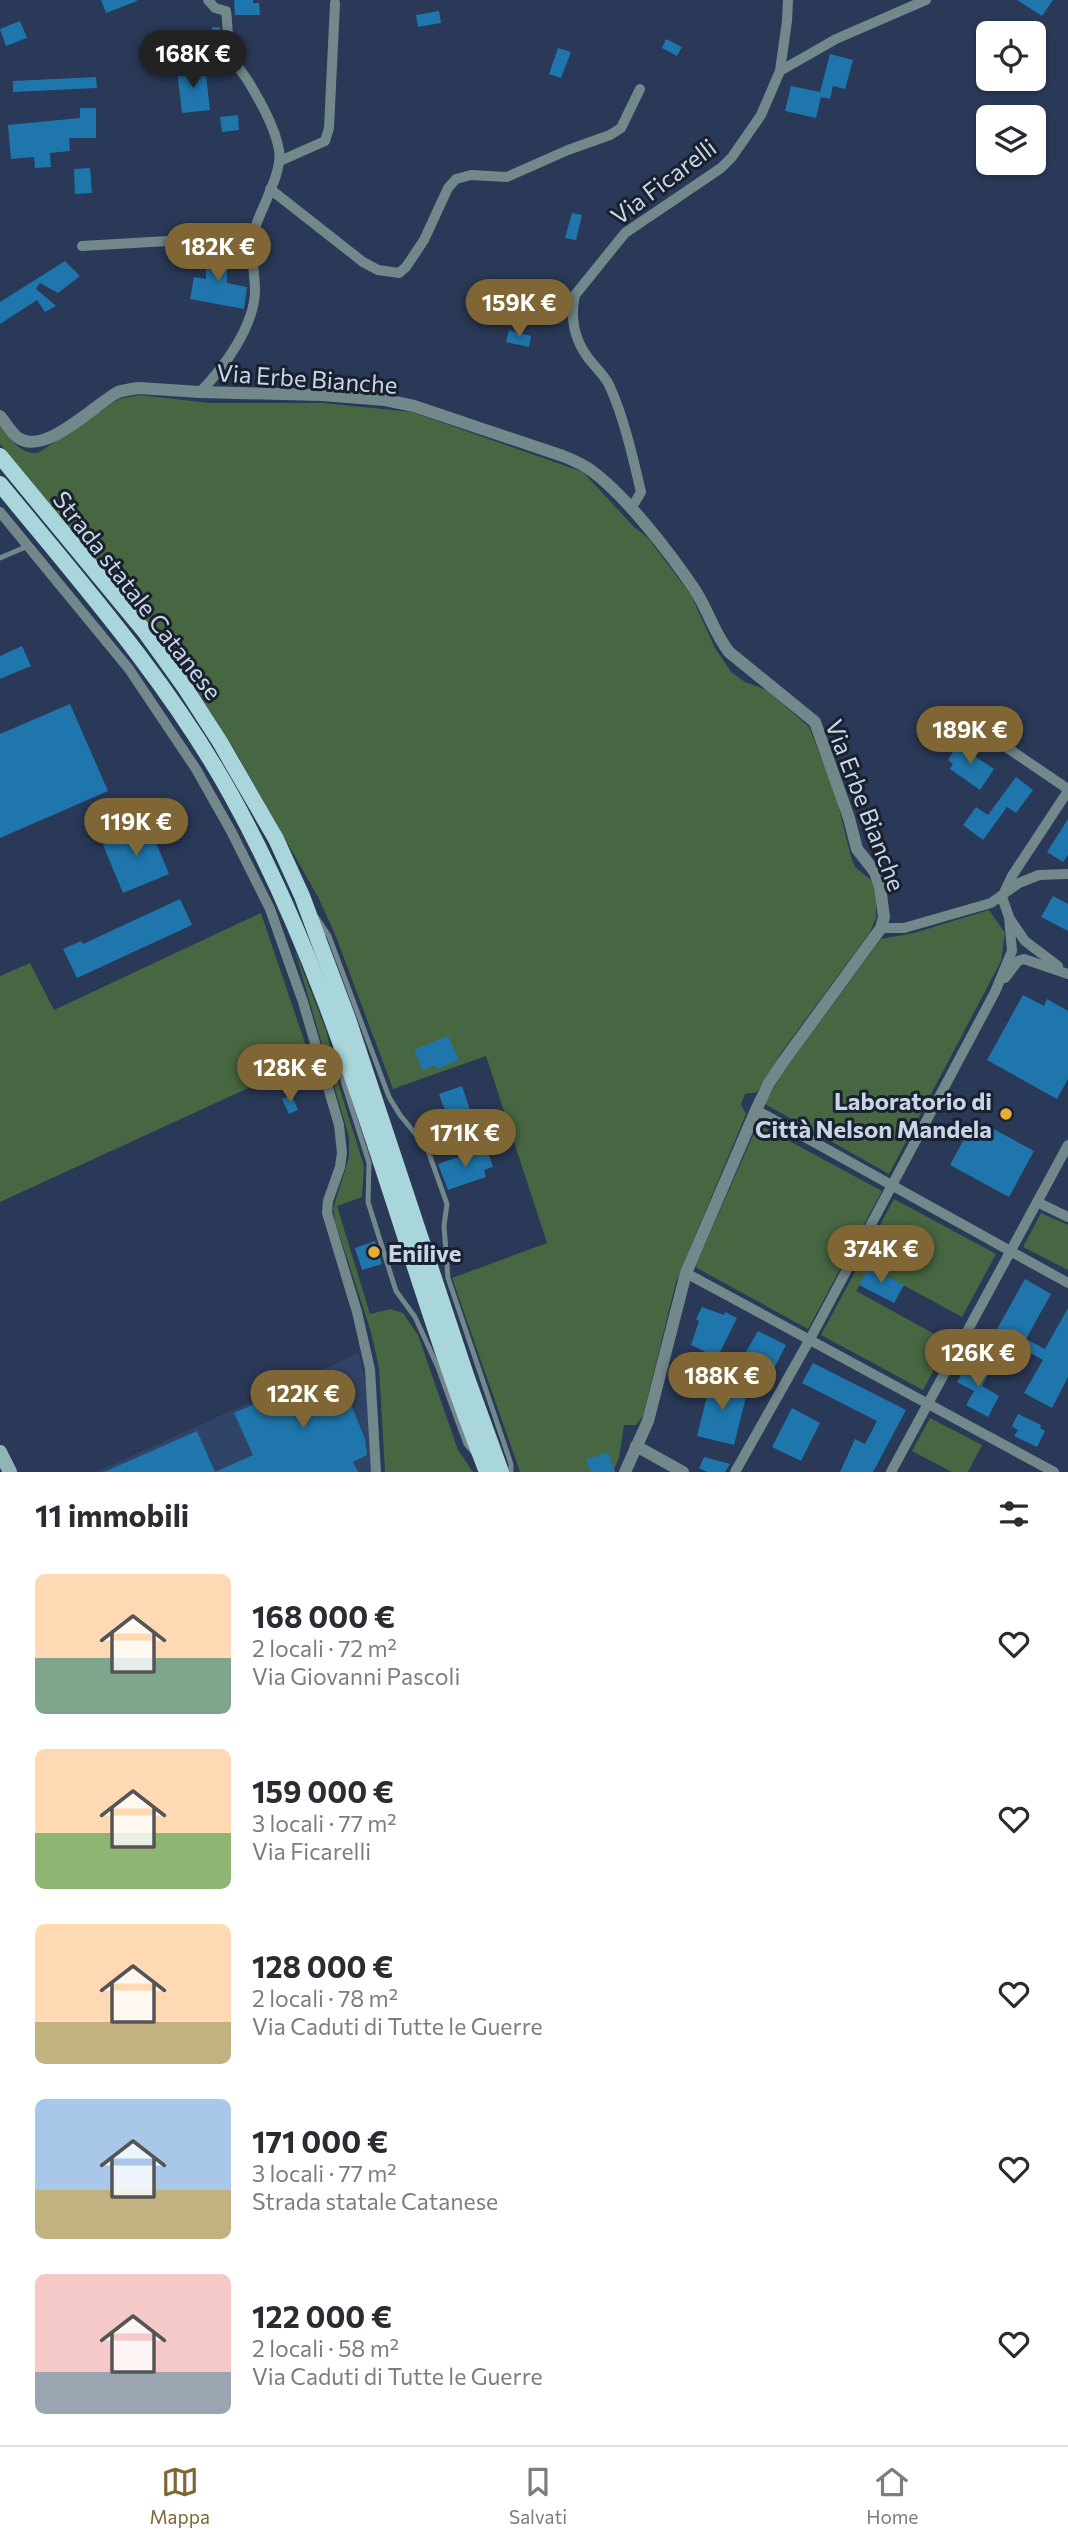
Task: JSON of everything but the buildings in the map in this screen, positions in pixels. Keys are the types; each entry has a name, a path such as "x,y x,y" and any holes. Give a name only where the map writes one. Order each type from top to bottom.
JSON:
{"main road":[{"name":"Strada statale Catanese","path":"0,456 146,634 184,686 276,839 302,896 348,1019 501,1472"},
{"name":"Strada statale Catanese","path":"0,484 131,643 203,747 253,837 283,899 332,1015 454,1384 485,1468"},
{"path":"0,1452 10,1472"}],"street":[{"path":"200,392 213,379 251,316 255,294 253,236 280,160 279,148 270,124 231,54 226,11 215,8 208,0"},
{"name":"Via Ficarelli","path":"631,509 641,492 632,456 610,386 583,353 575,333 575,295 625,233 715,172 732,157 761,115 780,71 788,0"},
{"path":"780,71 836,39 926,0"},
{"path":"280,160 325,141 335,3"},
{"path":"270,189 363,262 378,270 399,273 406,268 424,240 448,188 456,179 471,175 507,177 610,135 621,128 640,89"},
{"path":"82,246 253,236"},
{"name":"Via Erbe Bianche","path":"0,416 19,438 32,442 45,440 65,429 119,392 139,388 386,400 414,406 582,464 594,472 631,509 695,591 729,652 815,722 849,818 857,849 875,872 884,917 881,928 769,1083 756,1110 686,1273 648,1421 625,1472"},
{"path":"0,512 129,669 195,769 231,831 270,909 303,1002 340,1132 340,1167 328,1201 327,1213 369,1359 376,1472"},
{"path":"735,1472 810,1339 993,995 1012,951 1009,917 1002,897 1012,876 1068,790 972,724"},
{"path":"881,928 904,928 991,903 1019,883 1039,874 1068,874"},
{"path":"1009,917 1025,941 1068,974"},
{"path":"993,995 1012,968 1024,959 1068,974"},
{"path":"756,1110 1068,1283"},
{"path":"891,1472 1068,1145"},
{"path":"1037,1202 1068,1217"},
{"path":"686,1273 1048,1471"},
{"path":"636,1446 683,1472"}],"lane":[{"path":"0,558 28,546"},
{"path":"302,896 329,936 389,1097 427,1148 447,1204 444,1226 447,1278 511,1464 510,1472"},
{"path":"342,1045 344,1081 369,1163 368,1202 396,1291 415,1317 437,1365 466,1444 485,1468"}],"shaded area":[{"path":"359,1353 367,1388 372,1472 96,1472"}],"green space":[{"path":"140,395 209,403 323,403 412,412 583,472 634,527 648,538 691,595 715,648 731,672 745,682 767,690 809,727 836,796 855,867 872,881 876,897 876,918 870,932 781,1053 757,1092 745,1094 741,1104 746,1114 676,1282 643,1416 636,1425 624,1425 619,1458 613,1472 520,1472 452,1278 547,1243 486,1056 393,1089 335,934 318,897 234,749 201,697 156,635 0,444 0,426 21,448 38,453 119,399"},
{"path":"989,910 1005,933 1001,961 889,1174 765,1104 781,1075 881,939 914,933"},
{"path":"261,913 310,1058 299,1071 268,1079 0,1202 0,976 30,963 54,1010"},
{"path":"294,948 326,1030 338,1083 364,1166 362,1197 337,1206 370,1314 391,1309 403,1313 418,1335 458,1450 473,1472 385,1472 379,1368 371,1332 333,1209 349,1157 349,1137"},
{"path":"758,1124 882,1191 808,1329 697,1268 696,1265"},
{"path":"894,1199 996,1254 962,1317 870,1267 856,1291 949,1342 923,1390 821,1335"},
{"path":"1041,1213 1068,1225 1068,1270 1023,1247"},
{"path":"930,1418 982,1445 968,1472 952,1472 912,1451"}],"place":[{"name":"Laboratorio di Città Nelson Mandela","path":"1006,1114"},
{"name":"Enilive","path":"374,1252"}]}
